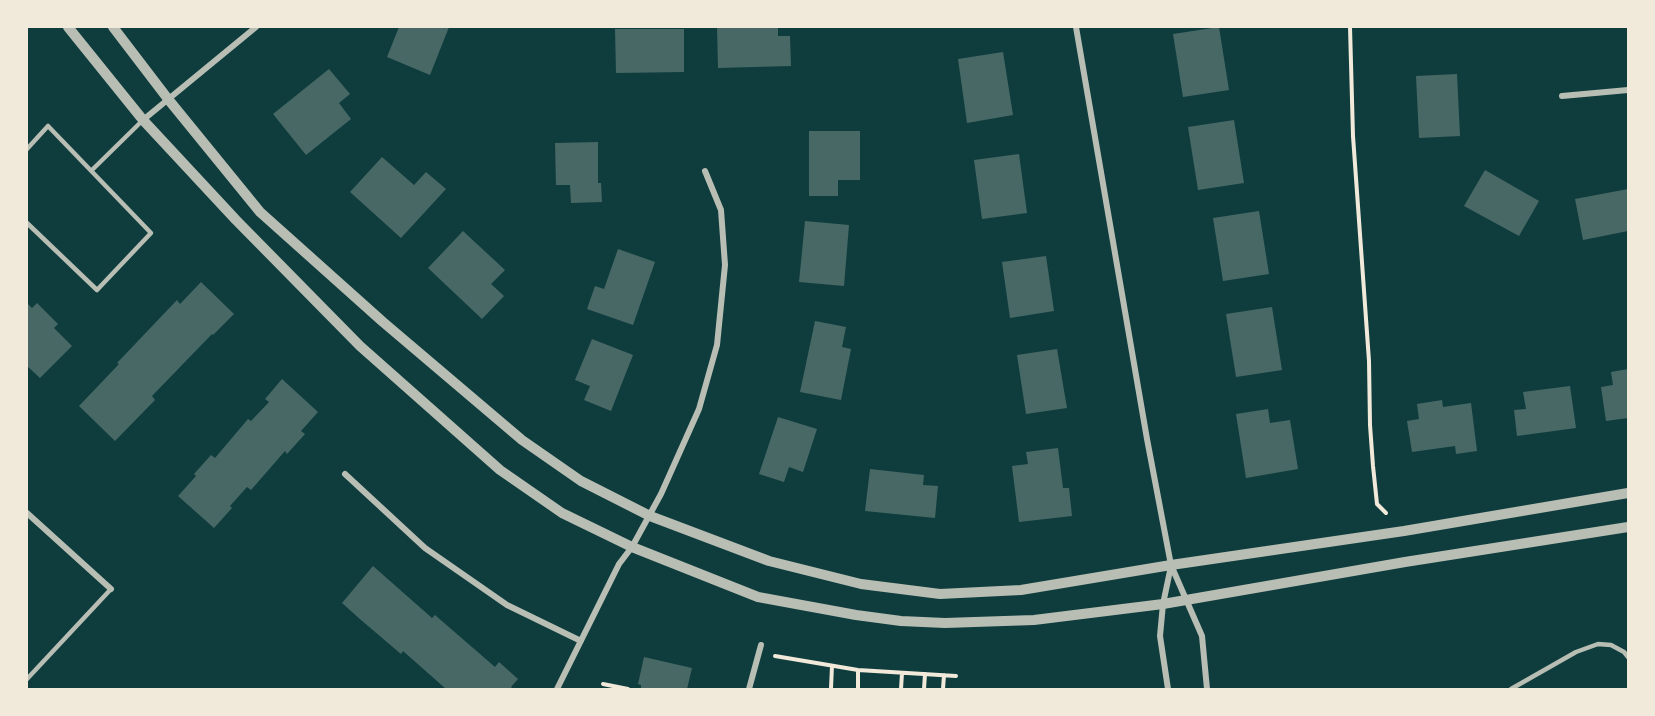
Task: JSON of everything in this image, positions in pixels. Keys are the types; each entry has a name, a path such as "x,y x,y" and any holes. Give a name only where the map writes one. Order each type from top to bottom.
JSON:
{"street":[{"path":"68,27 143,120 236,220 360,346 500,470 562,513 632,547 758,597 901,621 945,623 1034,620 1186,601 1405,562 1628,527"},
{"path":"113,27 260,212 383,322 522,440 581,481 650,516 769,561 861,584 940,594 1021,591 1171,565 1404,531 1628,493"},
{"path":"143,120 256,27"},
{"path":"1076,27 1171,565 1202,636 1207,689"},
{"path":"1562,96 1628,90"},
{"path":"557,689 619,564 632,547 662,495 699,409 717,345 725,265 721,210 705,171"},
{"path":"345,474 425,548 507,604 581,641"},
{"path":"27,513 111,589"},
{"path":"1168,689 1160,636 1163,604 1171,565"},
{"path":"749,689 761,645"}],"lane":[{"path":"92,170 143,120"},
{"path":"27,149 48,126 151,233 97,290 27,223"},
{"path":"27,679 111,589"},
{"path":"1510,689 1587,647 1598,644 1611,645 1624,652 1628,659"}],"path":[{"path":"1350,27 1353,136 1370,362 1370,425 1377,504 1404,531"},
{"path":"759,654 858,670 956,676"},
{"path":"831,688 832,666"},
{"path":"858,670 858,689"},
{"path":"901,689 902,673"},
{"path":"924,689 925,674"},
{"path":"943,689 944,675"},
{"path":"603,684 628,689"}],"building":[{"path":"399,27 449,27 430,75 387,57"},
{"path":"717,27 778,27 778,36 790,36 791,66 718,68"},
{"path":"1219,27 1229,90 1183,97 1173,34"},
{"path":"615,29 684,29 684,72 616,73"},
{"path":"1003,52 1013,115 967,123 958,59"},
{"path":"329,69 350,94 339,103 351,119 306,155 273,114"},
{"path":"1457,74 1460,136 1419,138 1416,76"},
{"path":"1234,120 1244,183 1198,190 1188,127"},
{"path":"809,131 860,131 860,180 838,180 838,196 809,196"},
{"path":"598,142 598,183 601,183 602,202 571,203 570,185 556,185 555,143"},
{"path":"1019,154 1027,213 982,219 974,160"},
{"path":"382,157 414,185 426,172 446,189 401,238 350,192"},
{"path":"1485,170 1539,201 1519,236 1464,206"},
{"path":"1628,189 1628,231 1583,240 1575,199"},
{"path":"1259,211 1269,274 1223,281 1213,218"},
{"path":"805,221 849,225 844,286 799,282"},
{"path":"463,231 505,270 491,284 504,296 482,319 428,268"},
{"path":"618,249 655,262 633,325 587,309 595,286 604,289"},
{"path":"1046,256 1054,311 1010,318 1002,262"},
{"path":"201,282 234,314 152,396 155,400 115,441 79,406 177,300 180,304"},
{"path":"27,303 32,308 37,303 58,324 54,328 72,346 40,378 27,366"},
{"path":"1272,307 1282,370 1236,377 1226,314"},
{"path":"815,321 846,327 842,347 851,349 841,400 800,392"},
{"path":"592,339 633,355 611,411 584,400 590,386 575,380"},
{"path":"1057,349 1067,408 1026,414 1017,355"},
{"path":"1628,369 1628,418 1606,421 1601,387 1613,385 1611,372"},
{"path":"282,379 318,412 301,431 305,434 287,454 285,451 251,490 247,487 214,528 178,496 211,455 215,458 248,419 251,421 269,402 265,399"},
{"path":"1570,386 1576,428 1517,436 1514,410 1526,409 1523,392"},
{"path":"1442,400 1443,407 1471,403 1477,451 1456,454 1455,446 1412,452 1407,421 1419,419 1417,404"},
{"path":"1268,409 1270,423 1290,420 1298,469 1246,478 1236,414"},
{"path":"778,417 817,429 803,472 789,467 784,482 759,474"},
{"path":"1058,448 1063,488 1069,488 1072,516 1019,522 1012,466 1028,464 1026,452"},
{"path":"870,469 924,475 923,485 938,486 935,518 865,511"},
{"path":"373,566 432,618 435,615 495,667 499,662 518,679 511,687 513,689 446,689 403,651 401,654 361,620 342,603"},
{"path":"644,657 692,668 687,689 641,689 641,685 638,684"}]}
